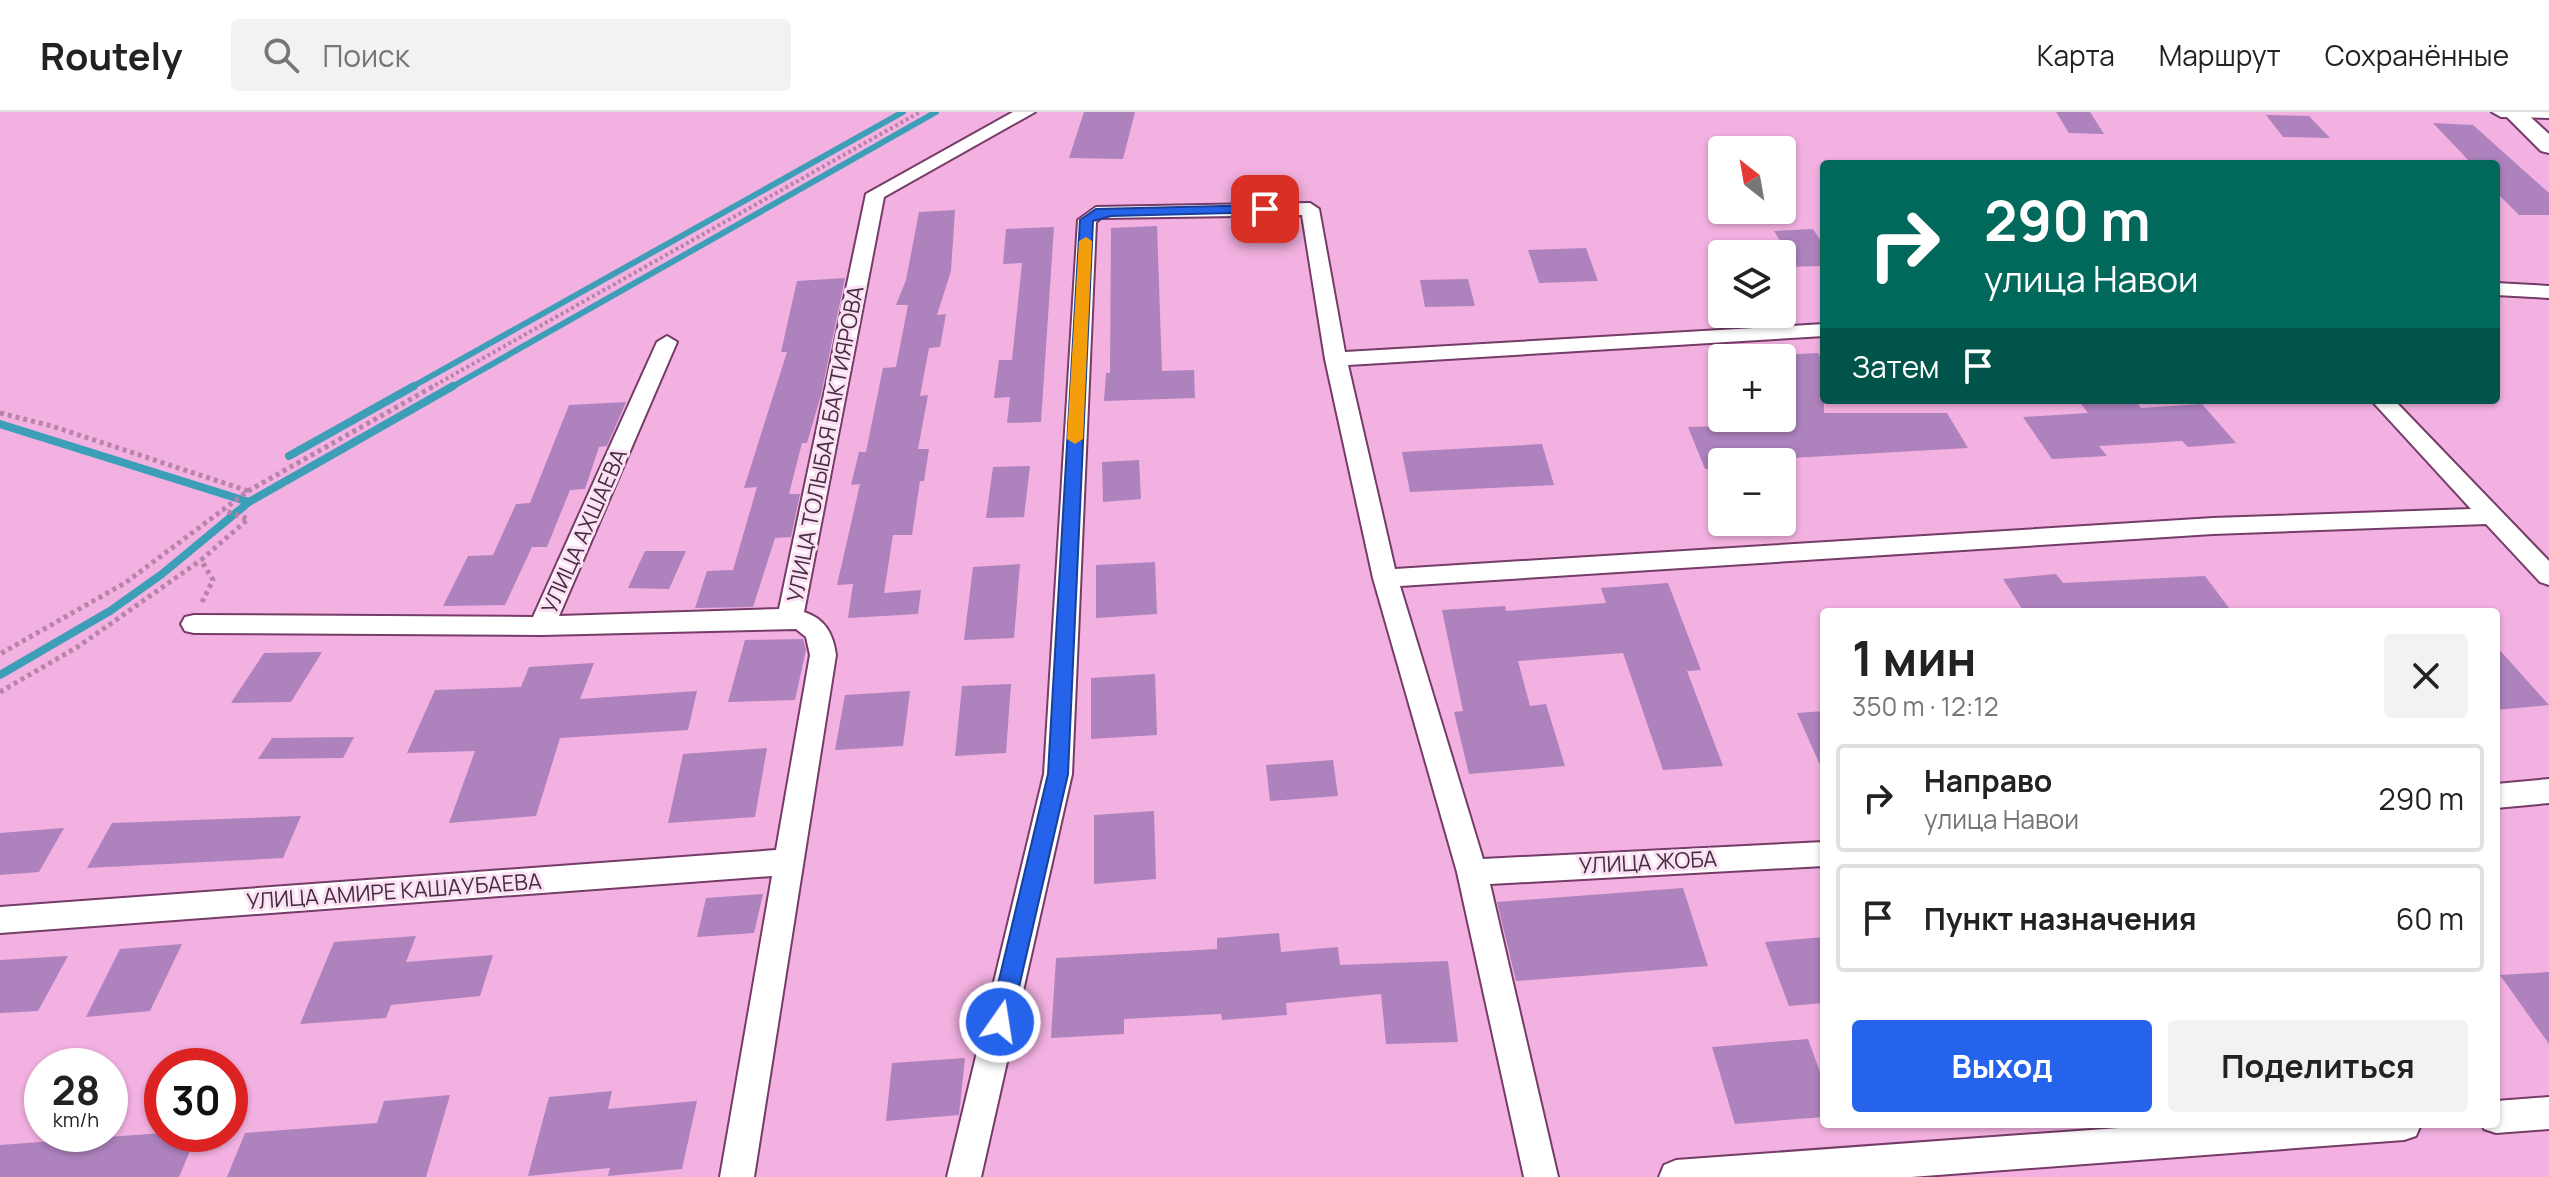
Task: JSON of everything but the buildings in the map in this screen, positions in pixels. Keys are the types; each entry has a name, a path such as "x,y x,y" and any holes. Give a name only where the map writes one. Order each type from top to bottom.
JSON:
{"street":[{"name":"УЛИЦА ТОЛЫБАЯ БАКТИЯРОВА","path":"737,1177 823,655 822,635 809,622 790,618 875,194 1026,112"},
{"path":"2501,112 2549,113"},
{"path":"2514,112 2549,146"},
{"path":"964,1177 1058,774 1087,220 1096,213 1111,212 1310,209 1336,359 1385,578 1472,872 1541,1177"},
{"path":"2500,289 2549,292"},
{"path":"1336,359 1579,342 1820,330"},
{"name":"УЛИЦА АХШАЕВА","path":"667,342 542,626 790,618"},
{"path":"2386,404 2549,576"},
{"path":"1385,578 2213,526 2492,516"},
{"path":"194,624 542,626"},
{"path":"2500,796 2549,791"},
{"name":"УЛИЦА ЖОБА","path":"1472,872 1820,854"},
{"name":"УЛИЦА АМИРЕ КАШАУБАЕВА","path":"0,920 788,862"},
{"path":"2500,1117 2549,1113"},
{"path":"1676,1177 2349,1128"}],"path":[{"path":"0,654 125,583 248,491 920,112"},
{"path":"0,413 80,435 248,491"},
{"path":"0,692 79,646 201,560 248,519 222,509"},
{"path":"194,624 213,580 201,560"}],"waterway":[{"path":"410,388 903,112"},
{"path":"450,388 936,112"},
{"path":"289,456 414,386"},
{"path":"249,502 453,386"},
{"path":"0,424 249,502"},
{"path":"0,675 110,611 162,574 249,502"}],"slow traffic":[{"path":"1075,439 1086,241"}],"route":[{"path":"1000,1022 1058,774 1087,220 1096,213 1111,212 1265,209"}]}
